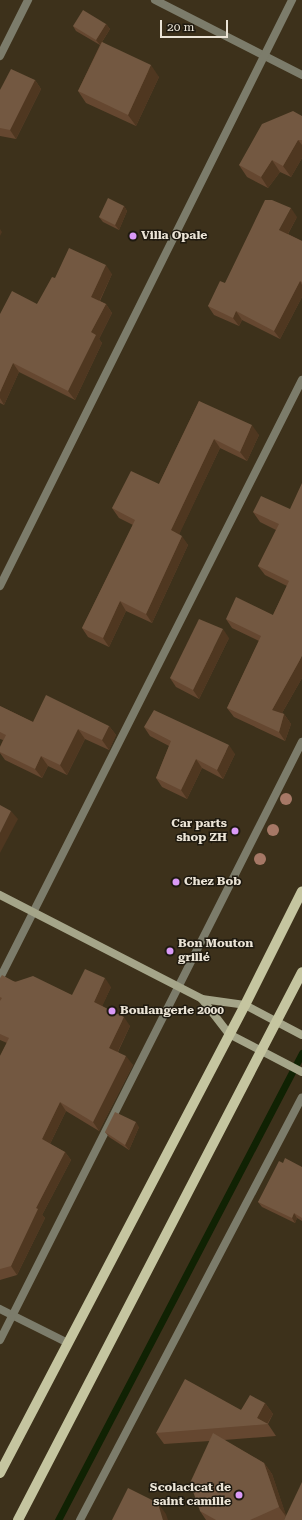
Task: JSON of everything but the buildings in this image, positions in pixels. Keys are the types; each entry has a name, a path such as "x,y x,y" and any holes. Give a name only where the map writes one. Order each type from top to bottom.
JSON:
{"main road":[{"path":"0,1473 245,1005 302,891"},
{"path":"0,895 202,999 245,1005 302,1035"},
{"path":"18,1520 302,972"},
{"path":"202,999 229,1034 302,1072"}],"street":[{"path":"0,56 28,0"},
{"path":"155,0 302,75"},
{"path":"0,586 292,0"},
{"path":"0,978 302,380"},
{"path":"0,1340 302,742"},
{"path":"80,1520 302,1098"},
{"path":"0,1309 68,1342"}],"waterway":[{"path":"58,1520 302,1053"}],"place":[{"name":"Villa Opale","path":"133,236"},
{"name":"Car parts shop ZH","path":"235,831"},
{"name":"Chez Bob","path":"176,882"},
{"name":"Bon Mouton grillé","path":"170,951"},
{"name":"Boulangerie 2000","path":"112,1011"},
{"name":"Scolacicat de saint camille","path":"239,1495"}]}
